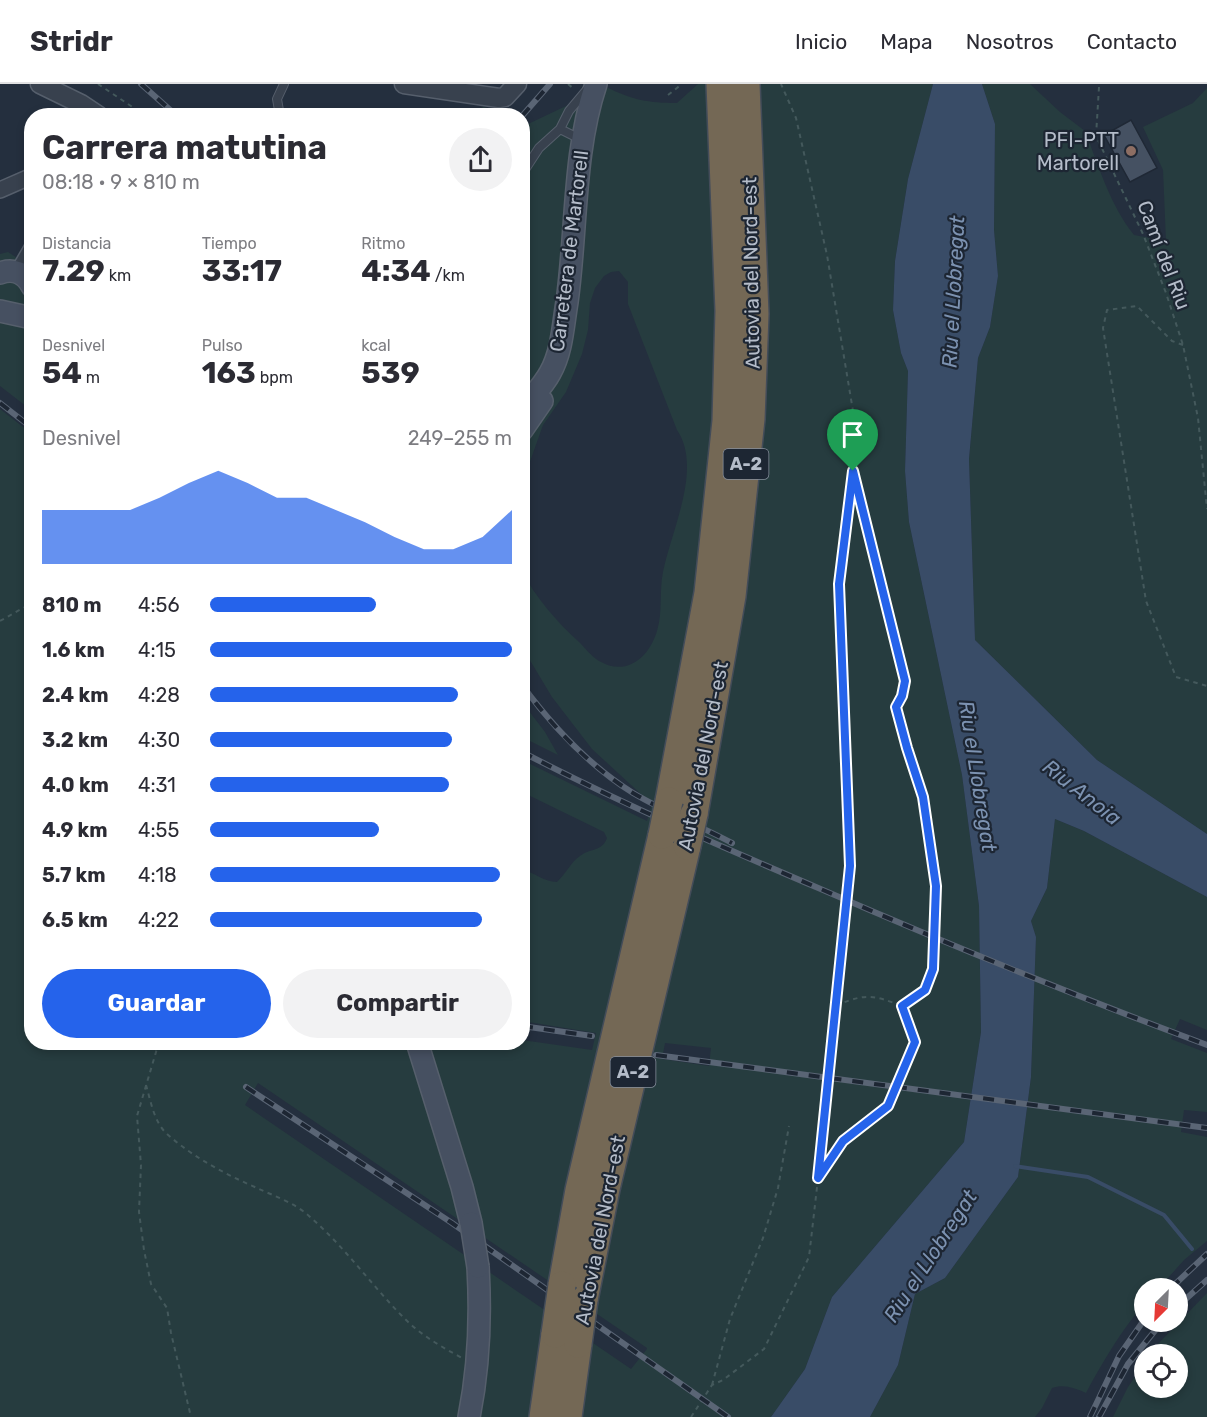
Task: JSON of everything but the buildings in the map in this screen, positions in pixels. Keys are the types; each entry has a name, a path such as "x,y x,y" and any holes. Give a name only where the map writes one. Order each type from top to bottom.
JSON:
{"highway":[{"name":"Autovia del Nord-est","path":"573,1293 606,1189 687,846 732,596 751,419 755,314 735,112 720,84"},
{"name":"Autovia del Nord-est","path":"543,1417 566,1339 573,1293 579,1191 662,835 708,593 726,421 735,112 746,84"},
{"name":"Autovia del Nord-est","path":"566,1339 568,1417"}],"main road":[{"name":"Carretera de Martorell","path":"530,400 550,374 558,351 565,311 584,140 578,114 594,84"},
{"path":"530,418 542,400 550,374"},
{"path":"419,1050 462,1187 478,1267 480,1324 477,1367 469,1417"}],"street":[{"path":"40,84 87,108"},
{"path":"404,84 499,98 505,97 517,84"},
{"path":"0,190 24,180"}],"lane":[{"path":"279,108 278,99 284,84"},
{"path":"530,162 539,148 578,114"},
{"path":"560,129 564,133 584,140"}],"path":[{"path":"98,84 134,108"},
{"path":"668,95 682,84"},
{"path":"712,1385 723,1380 764,1349 809,1257 850,866 839,584 857,435 827,255 796,118 781,84"},
{"name":"Camí del Riu","path":"1099,87 1096,136 1143,234 1166,293 1182,345 1198,418 1207,509"},
{"path":"1182,345 1172,341 1137,306 1107,310 1103,328 1146,601 1176,676 1207,686"},
{"path":"853,471 863,519 902,663 905,681 902,696 896,707 923,797 936,886 933,969 925,990 902,1006"},
{"path":"0,621 24,608"},
{"path":"818,1178 843,1141 888,1106 915,1042 902,1006 878,997 859,996 837,1005"},
{"path":"157,1050 137,1116 141,1165 139,1212 144,1250 152,1284 167,1308 191,1417"},
{"path":"146,1085 154,1113 165,1132 188,1152 223,1173 288,1202 308,1214 361,1268 406,1320 435,1343 477,1367"},
{"path":"691,1417 712,1385 730,1319 763,1238 778,1188 789,1126"}],"green space":[{"path":"698,84 933,84 908,179 895,261 893,310 901,353 908,371 905,471 909,522 962,775 979,906 981,1032 964,1142 832,1297 805,1369 771,1417 0,1417 0,409 24,428 24,1050 530,1050 530,1041 592,1050 596,1033 530,1022 530,873 557,882 577,859 602,846 607,838 604,832 530,796 530,764 647,821 653,801 643,796 592,749 552,697 530,660 530,585 547,609 599,661 618,667 627,666 642,657 657,631 663,572 683,500 687,462 684,445 628,304 628,282 619,271 604,276 595,288 590,303 588,330 582,354 566,392 543,425 530,462 530,123 606,87 641,100 677,103","holes":["665,1043 711,1048 709,1066 662,1059","258,1083 647,1348 631,1369 245,1105"]},
{"path":"982,84 1030,84 1085,131 1118,211 1134,235 1166,241 1163,170 1143,127 1193,103 1207,88 1207,834 1097,760 975,640 969,459 978,358 990,327 998,276 994,230 995,124"},
{"path":"8,252 24,262 24,405 0,386 0,254"},
{"path":"530,712 545,732 558,755 530,741"},
{"path":"1055,819 1084,831 1207,897 1207,1030 1180,1019 1171,1039 1207,1053 1207,1112 1184,1110 1181,1132 1207,1137 1207,1241 1184,1260 1168,1278 1134,1278 1134,1317 1099,1369 1086,1393 1073,1388 1052,1388 1035,1417 870,1417 898,1365 915,1294 945,1278 1018,1177 1031,1077 1036,937 1031,921 1047,888"},
{"path":"1207,1293 1207,1417 1113,1417 1134,1378 1134,1398 1188,1398 1188,1344 1158,1344 1170,1332 1188,1332 1188,1313"}],"water":[{"path":"933,84 982,84 995,124 994,230 998,276 990,327 978,358 969,459 975,640 1097,760 1207,834 1207,897 1084,831 1055,819 1047,888 1031,921 1036,937 1031,1077 1018,1177 945,1278 915,1294 898,1365 870,1417 771,1417 805,1369 832,1297 964,1142 981,1032 979,906 962,775 909,522 905,471 908,371 901,353 893,310 895,261 908,179"}],"waterway":[{"path":"1015,1166 1088,1177 1164,1215 1192,1249"}],"railway":[{"path":"141,84 168,108"},
{"path":"529,108 550,84"},
{"path":"0,403 24,422"},
{"path":"530,695 546,716 586,758 617,782 657,806 732,843"},
{"path":"530,756 671,824 966,951 1207,1045"},
{"path":"530,1027 592,1036"},
{"path":"656,1055 1207,1128"},
{"path":"246,1087 452,1223 728,1417"},
{"path":"1182,1278 1207,1254"},
{"path":"1188,1297 1207,1280"},
{"path":"1090,1417 1119,1356 1136,1332"},
{"path":"1099,1417 1128,1364 1154,1332"}],"place":[{"name":"PFI-PTT Martorell","path":"1131,151"}],"route":[{"path":"853,471 905,681 902,696 896,707 923,797 936,886 933,969 925,990 902,1006 915,1042 888,1106 843,1141 818,1178 850,866 839,584 853,471"}],"water label":[{"name":"Riu el Llobregat","path":"953,292"},
{"name":"Riu el Llobregat","path":"978,776"},
{"name":"Riu Anoia","path":"1082,792"},
{"name":"Riu el Llobregat","path":"930,1256"}]}
